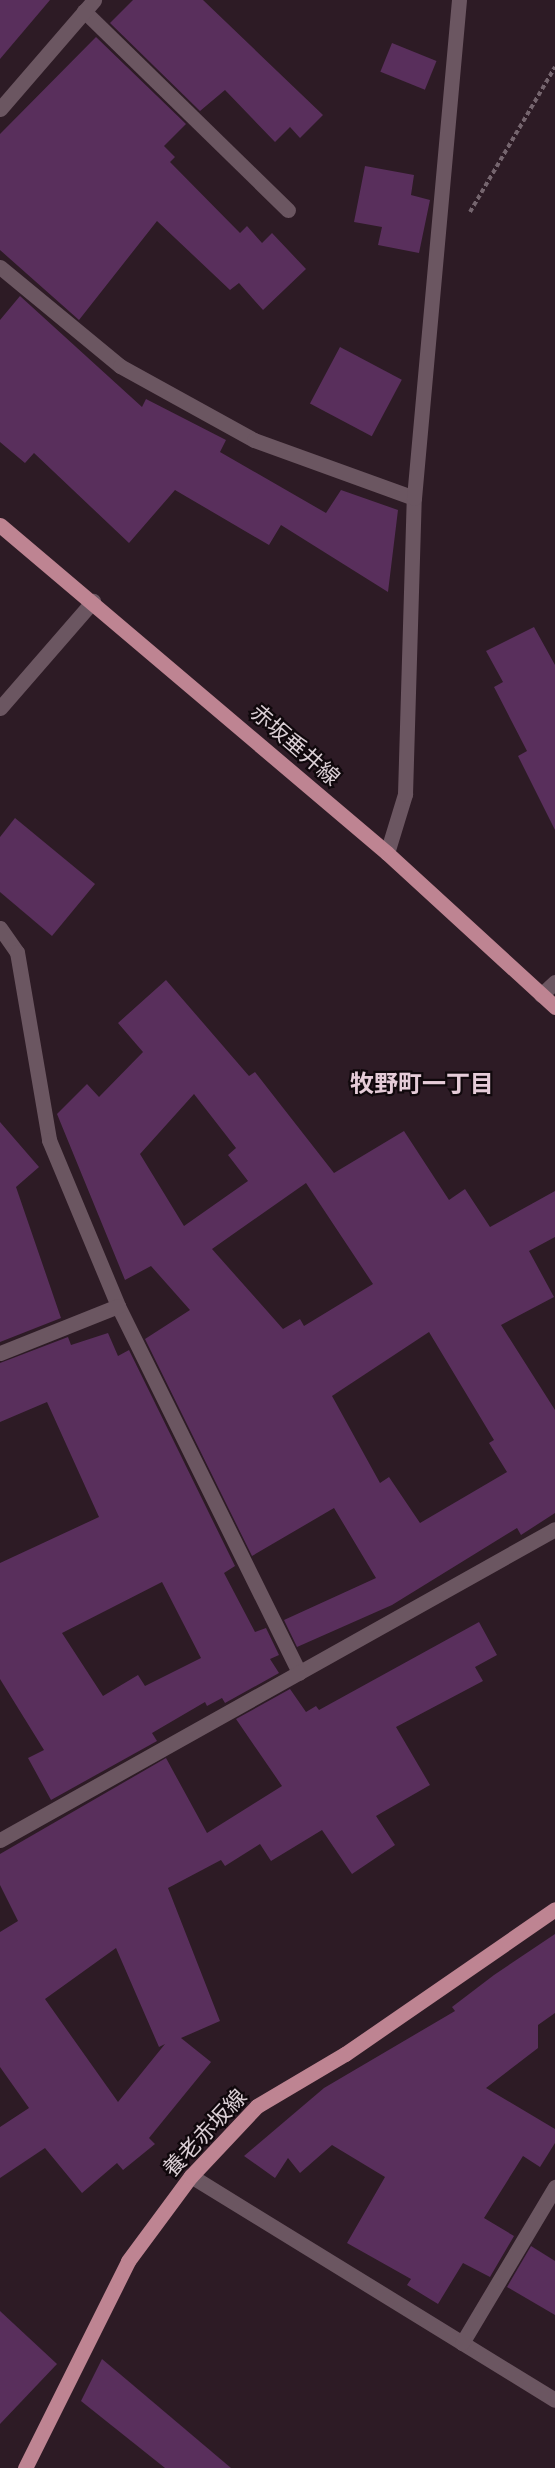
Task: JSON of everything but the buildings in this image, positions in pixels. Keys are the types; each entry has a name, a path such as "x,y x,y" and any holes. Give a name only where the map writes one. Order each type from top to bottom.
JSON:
{"main road":[{"name":"赤坂垂井線","path":"0,525 93,601 387,853 555,1007"},
{"name":"養老赤坂線","path":"25,2468 128,2261 191,2176 257,2106 345,2054 555,1909"}],"street":[{"path":"387,853 405,794 414,498 459,0"},
{"path":"0,109 89,5 288,210"},
{"path":"0,267 120,366 254,440 414,498"},
{"path":"0,708 93,601"},
{"path":"0,928 17,952 49,1140 118,1306 299,1673"},
{"path":"541,994 555,982"},
{"path":"0,1353 118,1306"},
{"path":"0,1840 555,1529"},
{"path":"191,2176 555,2400"},
{"path":"462,2343 555,2187"}],"path":[{"path":"439,240 466,218 555,67"}],"district":[{"name":"牧野町一丁目","path":"422,1085"}]}
